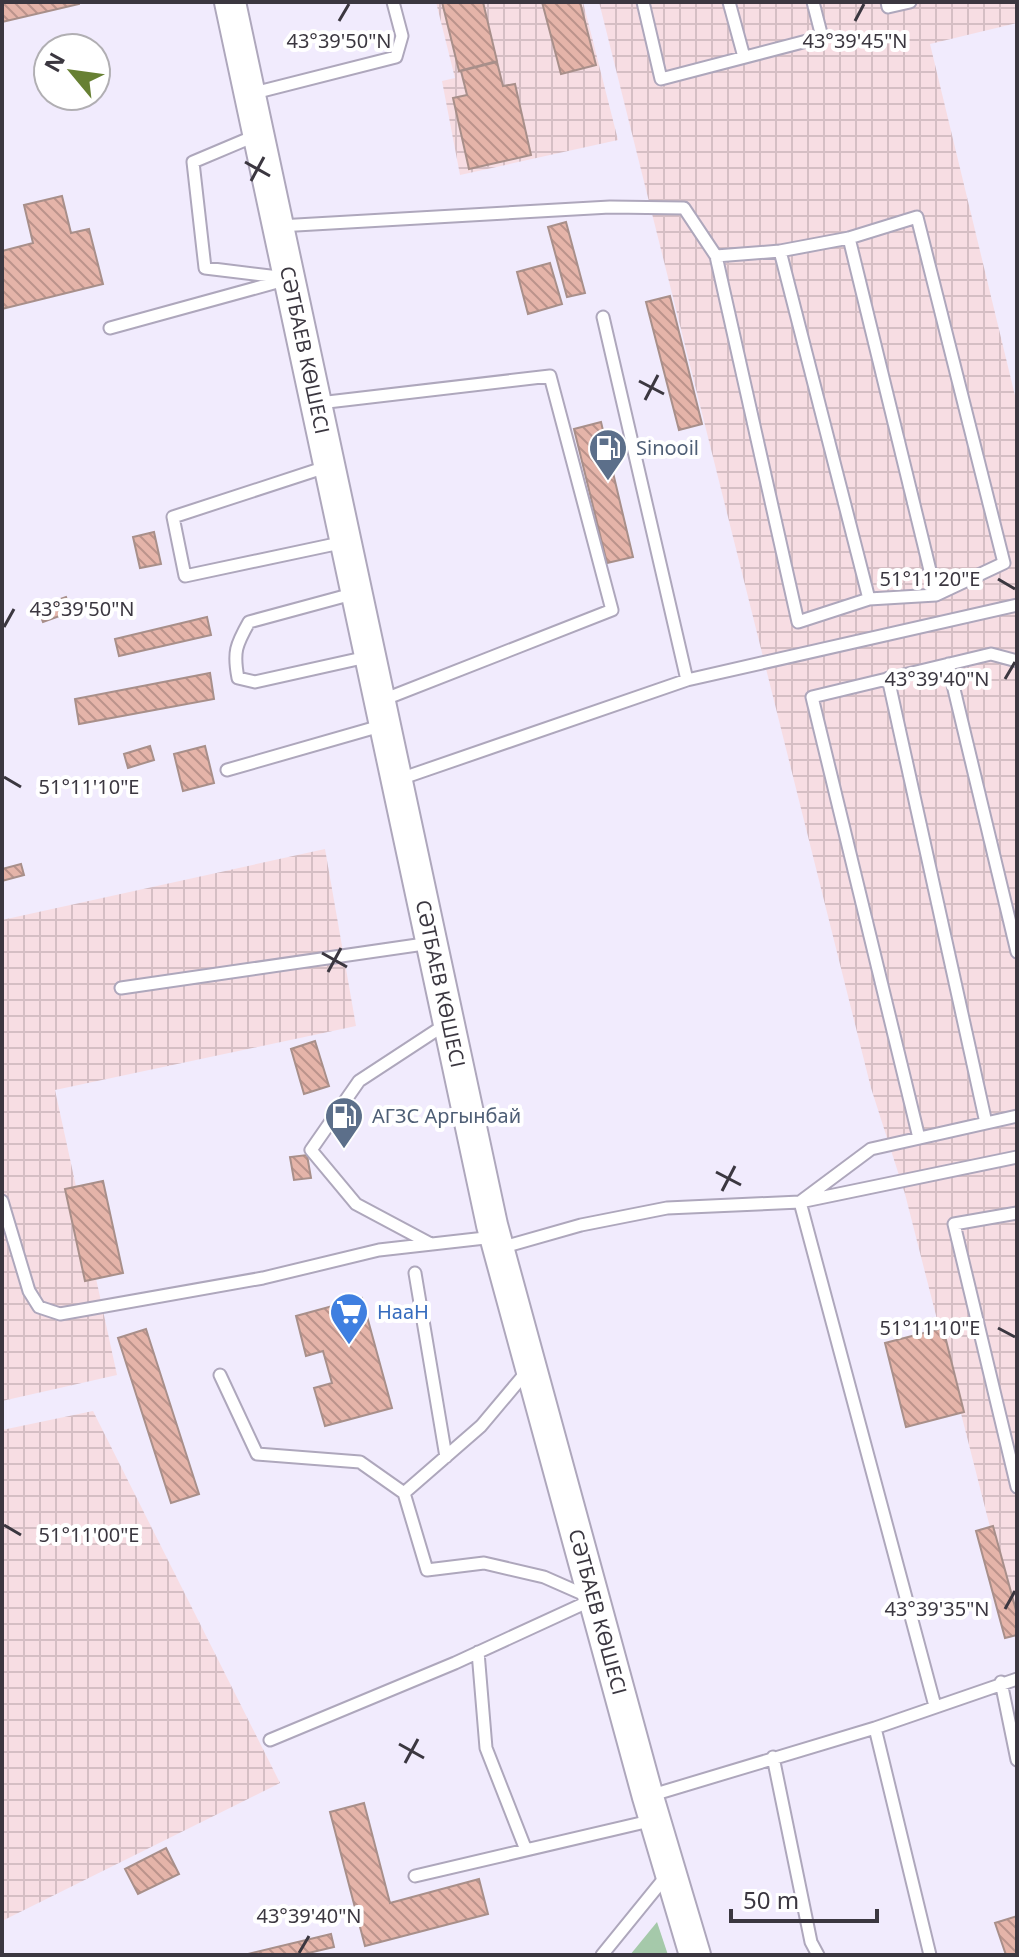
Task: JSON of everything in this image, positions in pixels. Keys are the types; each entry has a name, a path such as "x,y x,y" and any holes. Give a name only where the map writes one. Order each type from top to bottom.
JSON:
{"main road":[{"name":"СӘТБАЕВ КӨШЕСІ","path":"230,2 497,1243 651,1808 695,1955"}],"lane":[{"path":"249,94 396,57 402,36 393,2"},
{"path":"643,2 661,79 822,37 813,2"},
{"path":"729,2 744,57"},
{"path":"887,2 888,7 910,2"},
{"path":"258,135 193,162 205,268 289,278"},
{"path":"278,226 610,207 684,208 716,256 798,622 869,599 936,595 1004,563 917,217 849,238 780,251 716,256"},
{"path":"849,238 936,595"},
{"path":"780,251 869,599"},
{"path":"110,328 289,278"},
{"path":"603,317 687,680"},
{"path":"227,770 382,713 612,610 550,376 316,403"},
{"path":"329,466 173,517 185,576 345,542"},
{"path":"356,593 249,622 237,643 234,657 238,678 255,682 370,656"},
{"path":"396,780 687,680 1017,605"},
{"path":"919,1138 812,697 991,654 1017,661"},
{"path":"948,664 1017,952"},
{"path":"888,678 986,1123"},
{"path":"121,988 431,943"},
{"path":"431,1244 356,1204 311,1150 359,1081 448,1023"},
{"path":"800,1202 871,1149 1017,1116"},
{"path":"2,1201 29,1291 39,1307 60,1314 263,1278 379,1250 431,1244 497,1243 667,1208 800,1202 1017,1157"},
{"path":"800,1202 935,1706"},
{"path":"1017,1213 954,1224 1017,1487"},
{"path":"415,1273 446,1457"},
{"path":"404,1493 481,1426 530,1366"},
{"path":"220,1375 257,1454 360,1462 404,1493 427,1570 484,1563 544,1577 594,1599"},
{"path":"270,1740 594,1599"},
{"path":"478,1652 486,1748 526,1850"},
{"path":"415,1876 526,1850 651,1808 773,1757 875,1728 1017,1679"},
{"path":"1001,1682 1017,1760"},
{"path":"875,1728 930,1955"},
{"path":"773,1757 811,1942 818,1955"},
{"path":"602,1955 670,1871"}],"shaded area":[{"path":"436,2 583,2 618,140 460,175 442,81 455,78"},
{"path":"599,2 1017,2 1017,23 930,44 1017,404 1017,1633 905,1194 871,1088"},
{"path":"325,849 356,1026 55,1090 117,1375 2,1401 2,920"},
{"path":"93,1411 280,1783 2,1921 2,1430"}],"green space":[{"path":"657,1922 668,1955 630,1955"}],"building":[{"path":"2,2 79,2 79,4 2,22"},
{"path":"442,2 483,2 497,61 459,71"},
{"path":"542,2 580,2 596,65 561,74"},
{"path":"497,62 503,86 515,84 531,155 469,169 453,98 467,95 461,71"},
{"path":"62,196 71,233 89,229 103,284 2,309 2,251 33,243 24,205"},
{"path":"566,222 585,293 567,297 548,227"},
{"path":"550,263 562,304 528,314 517,272"},
{"path":"670,296 702,424 679,430 646,302"},
{"path":"601,422 633,557 607,563 574,429"},
{"path":"154,532 161,564 140,568 133,537"},
{"path":"66,597 71,612 43,622 37,607"},
{"path":"207,617 211,635 119,656 115,639"},
{"path":"210,673 214,699 79,724 75,699"},
{"path":"150,746 154,760 128,768 124,754"},
{"path":"205,746 214,783 183,791 174,754"},
{"path":"21,864 24,875 2,881 2,869"},
{"path":"315,1041 329,1086 304,1094 291,1049"},
{"path":"307,1155 311,1178 294,1180 290,1157"},
{"path":"103,1181 123,1273 85,1281 65,1189"},
{"path":"362,1298 392,1408 325,1426 314,1388 332,1383 323,1351 306,1356 296,1316"},
{"path":"943,1328 964,1412 906,1427 885,1343"},
{"path":"146,1329 199,1494 171,1503 118,1338"},
{"path":"993,1526 1017,1614 1017,1635 1005,1638 976,1531"},
{"path":"364,1803 390,1903 479,1879 488,1914 365,1946 330,1812"},
{"path":"166,1848 179,1874 138,1894 125,1869"},
{"path":"1017,1916 1017,1955 1006,1955 995,1923"},
{"path":"331,1934 334,1947 300,1955 244,1955"}],"place":[{"name":"Sinooil","path":"608,482"},
{"name":"АГЗС Аргынбай","path":"344,1150"},
{"name":"НааН","path":"349,1346"}]}
